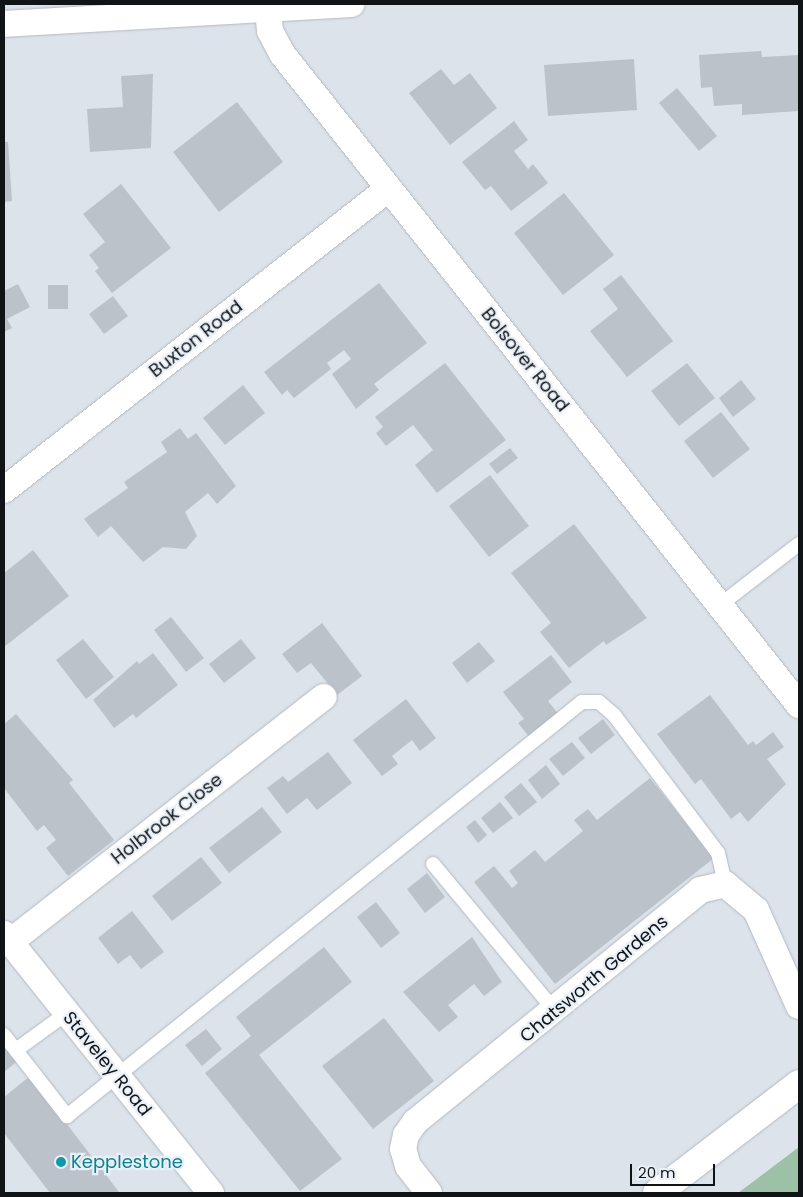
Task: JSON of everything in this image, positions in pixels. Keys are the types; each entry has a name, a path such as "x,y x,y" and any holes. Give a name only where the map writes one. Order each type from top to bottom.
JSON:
{"main road":[{"path":"657,1193 799,1084"}],"street":[{"path":"4,24 351,4"},
{"name":"Bolsover Road","path":"268,8 270,31 283,55 799,705"},
{"name":"Buxton Road","path":"4,490 388,188"},
{"name":"Holbrook Close","path":"7,938 324,697"},
{"path":"725,884 756,910 799,1006"},
{"name":"Chatsworth Gardens","path":"429,1193 408,1166 406,1135 415,1122 556,1012 700,890 725,884"},
{"name":"Staveley Road","path":"7,938 211,1193"}],"lane":[{"path":"720,604 799,544"},
{"path":"4,1035 67,1116 118,1077 582,702 599,702 614,715 718,852 725,884"},
{"path":"434,864 556,1012"},
{"path":"16,1050 67,1012"}],"green space":[{"path":"799,1147 799,1193 738,1193"}],"building":[{"path":"761,51 762,57 799,55 799,111 742,115 742,104 714,106 712,87 701,88 699,55"},
{"path":"634,59 637,110 548,116 544,65"},
{"path":"441,69 454,85 470,73 497,108 450,145 409,93"},
{"path":"153,74 151,148 90,152 87,109 123,107 121,76"},
{"path":"677,88 717,136 699,151 659,103"},
{"path":"237,102 283,162 219,212 173,152"},
{"path":"514,121 528,140 514,151 528,169 533,164 548,183 511,211 491,186 485,190 462,162"},
{"path":"4,142 8,142 12,201 4,202"},
{"path":"121,184 171,248 112,293 95,271 99,268 89,255 105,242 83,214"},
{"path":"564,193 614,255 563,295 514,233"},
{"path":"621,275 673,341 627,377 590,331 618,309 603,289"},
{"path":"379,283 427,343 374,384 379,390 356,409 332,374 351,359 344,350 327,363 331,369 294,398 287,390 282,395 264,372"},
{"path":"18,284 30,307 7,319 12,328 4,332 4,291"},
{"path":"48,285 68,285 68,309 48,309"},
{"path":"113,296 128,316 104,334 89,314"},
{"path":"445,363 506,440 437,493 415,465 433,450 413,425 386,446 376,433 383,427 375,417"},
{"path":"687,363 715,398 679,426 651,391"},
{"path":"741,380 756,399 733,417 719,398"},
{"path":"243,385 265,413 225,445 203,418"},
{"path":"721,412 750,449 713,478 684,441"},
{"path":"180,428 188,439 196,433 236,486 217,504 208,493 185,512 197,536 186,549 163,547 143,562 111,526 98,537 84,519 128,488 124,482 167,452 161,442"},
{"path":"510,448 518,458 497,474 489,464"},
{"path":"490,475 529,526 489,557 449,506"},
{"path":"574,524 647,618 606,645 604,641 569,668 540,632 551,623 511,573"},
{"path":"33,550 69,596 4,647 4,573"},
{"path":"171,617 204,658 186,672 154,630"},
{"path":"322,623 362,676 337,695 311,663 297,673 282,654"},
{"path":"83,639 114,677 86,699 56,660"},
{"path":"241,639 256,658 224,683 209,664"},
{"path":"479,642 495,661 467,683 452,663"},
{"path":"153,653 178,685 136,718 133,714 114,728 93,700 137,661 139,664"},
{"path":"551,655 572,682 548,701 560,716 530,738 518,723 524,719 503,692"},
{"path":"710,695 748,745 753,741 756,745 773,732 784,747 767,759 786,784 748,822 740,812 731,819 701,779 695,784 657,734"},
{"path":"406,699 436,738 420,751 412,740 392,756 398,764 382,776 353,740"},
{"path":"16,714 73,780 69,783 114,840 68,876 46,848 56,840 44,825 37,831 4,788 4,724"},
{"path":"603,719 615,735 591,754 578,738"},
{"path":"572,742 585,758 563,776 549,759"},
{"path":"328,752 352,783 317,810 307,798 287,814 267,788 283,776 288,782"},
{"path":"546,765 560,784 542,799 528,780"},
{"path":"650,778 714,858 555,984 474,882 494,866 512,888 518,883 509,871 535,850 545,862 583,831 574,820 588,809 597,820"},
{"path":"521,783 537,802 519,816 504,797"},
{"path":"500,802 513,818 493,833 481,818"},
{"path":"262,807 282,832 229,873 209,848"},
{"path":"475,820 487,835 478,843 466,827"},
{"path":"201,857 222,883 172,921 152,896"},
{"path":"427,873 445,897 425,913 407,889"},
{"path":"376,902 400,933 381,948 357,917"},
{"path":"132,911 164,952 141,969 130,955 118,964 98,938"},
{"path":"472,937 502,982 484,996 474,984 448,1005 458,1017 439,1032 403,992"},
{"path":"324,947 352,982 259,1055 342,1159 300,1191 205,1073 251,1036 236,1017"},
{"path":"384,1018 434,1081 373,1129 322,1066"},
{"path":"206,1029 222,1049 202,1066 185,1045"},
{"path":"4,1042 19,1060 4,1072"},
{"name":"Kepplestone","path":"30,1076 119,1192 50,1193 4,1133 4,1097"}],"place":[{"name":"Kepplestone","path":"61,1162"}]}
